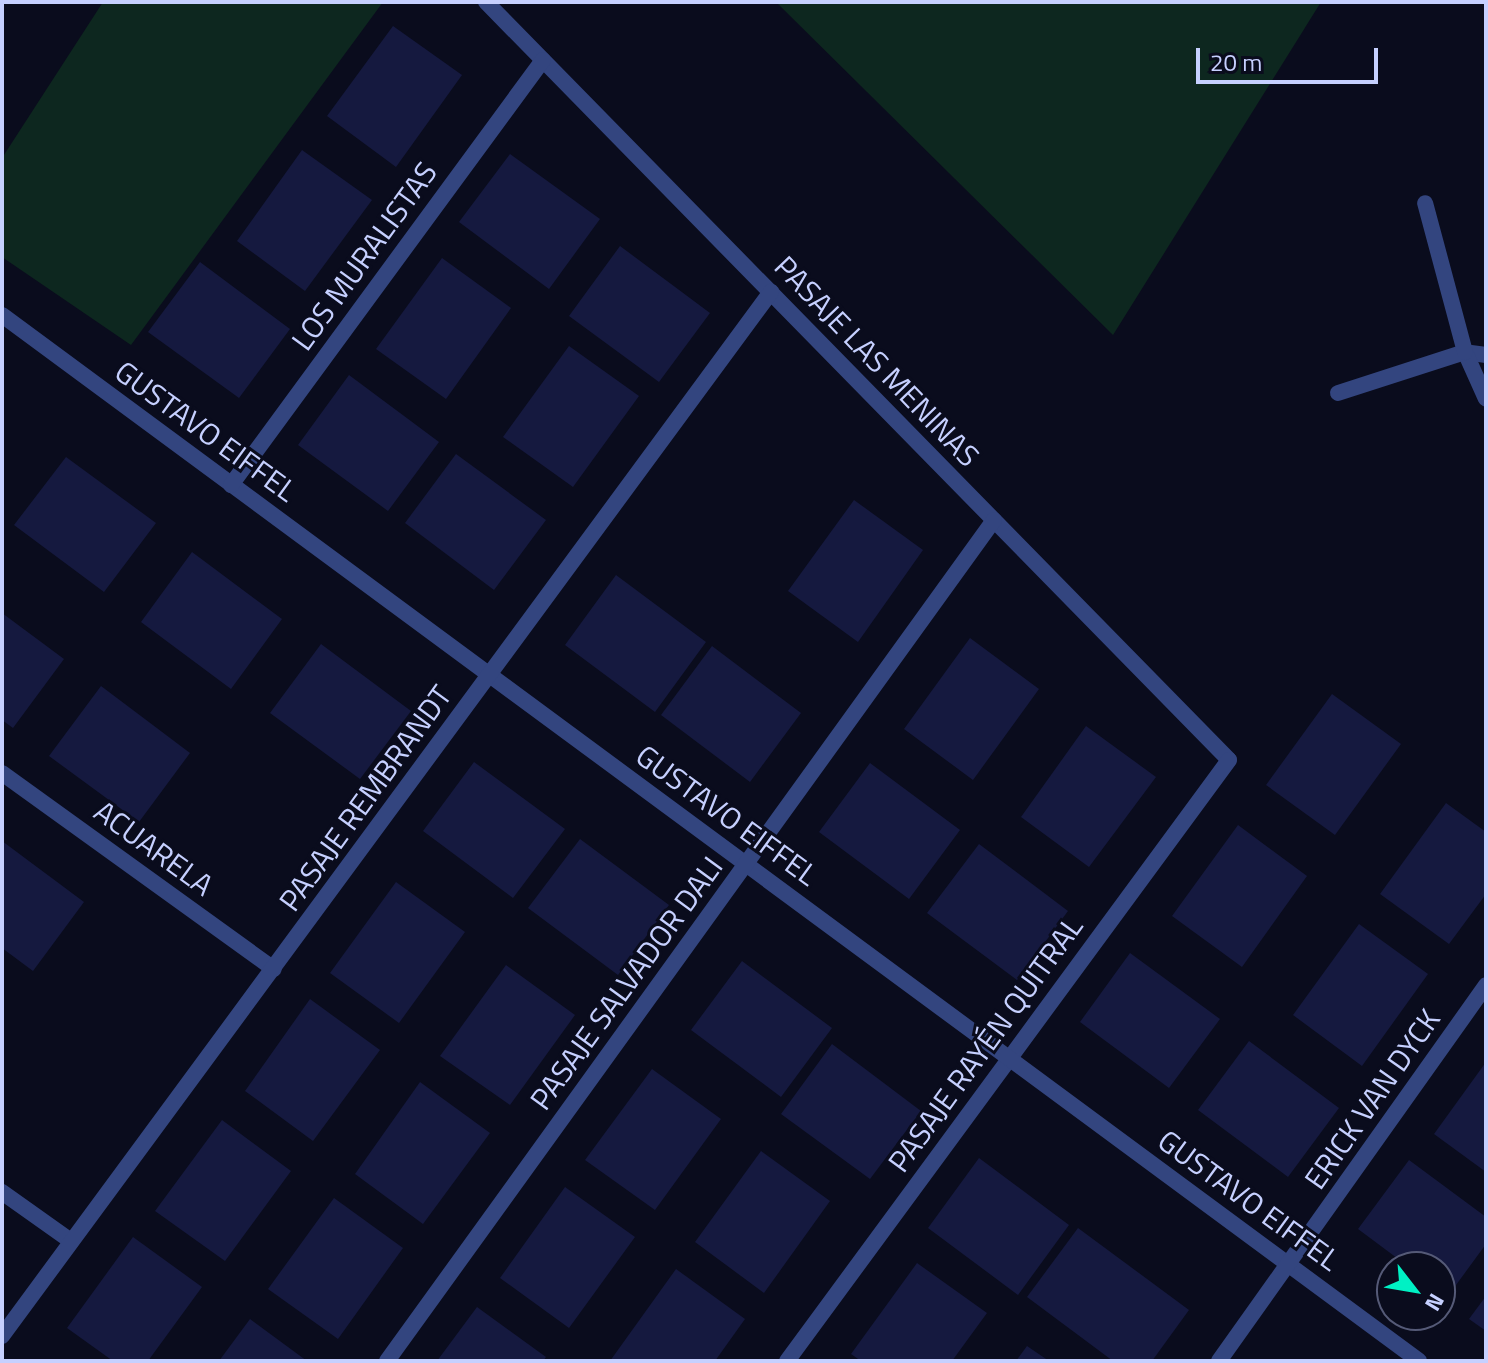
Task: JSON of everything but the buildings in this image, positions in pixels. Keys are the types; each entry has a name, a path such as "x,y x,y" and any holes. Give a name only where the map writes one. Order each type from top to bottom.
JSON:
{"street":[{"name":"PASAJE LAS MENINAS","path":"486,2 1229,760"},
{"name":"LOS MURALISTAS","path":"231,485 543,60"},
{"path":"1425,203 1465,352 1486,399"},
{"name":"PASAJE REMBRANDT","path":"2,1336 771,292"},
{"name":"GUSTAVO EIFFEL","path":"2,315 1419,1361"},
{"path":"1338,393 1465,352 1486,355"},
{"name":"PASAJE SALVADOR DALI","path":"387,1361 994,520"},
{"name":"PASAJE RAYÉN QUITRAL","path":"787,1361 1229,760"},
{"name":"ACUARELA","path":"2,773 274,969"},
{"name":"ERICK VAN DYCK","path":"1219,1361 1290,1266 1486,985"},
{"path":"2,1192 71,1241"}],"green space":[{"path":"103,2 383,2 131,345 2,257 2,158"},
{"path":"776,2 1321,2 1113,335"}]}
